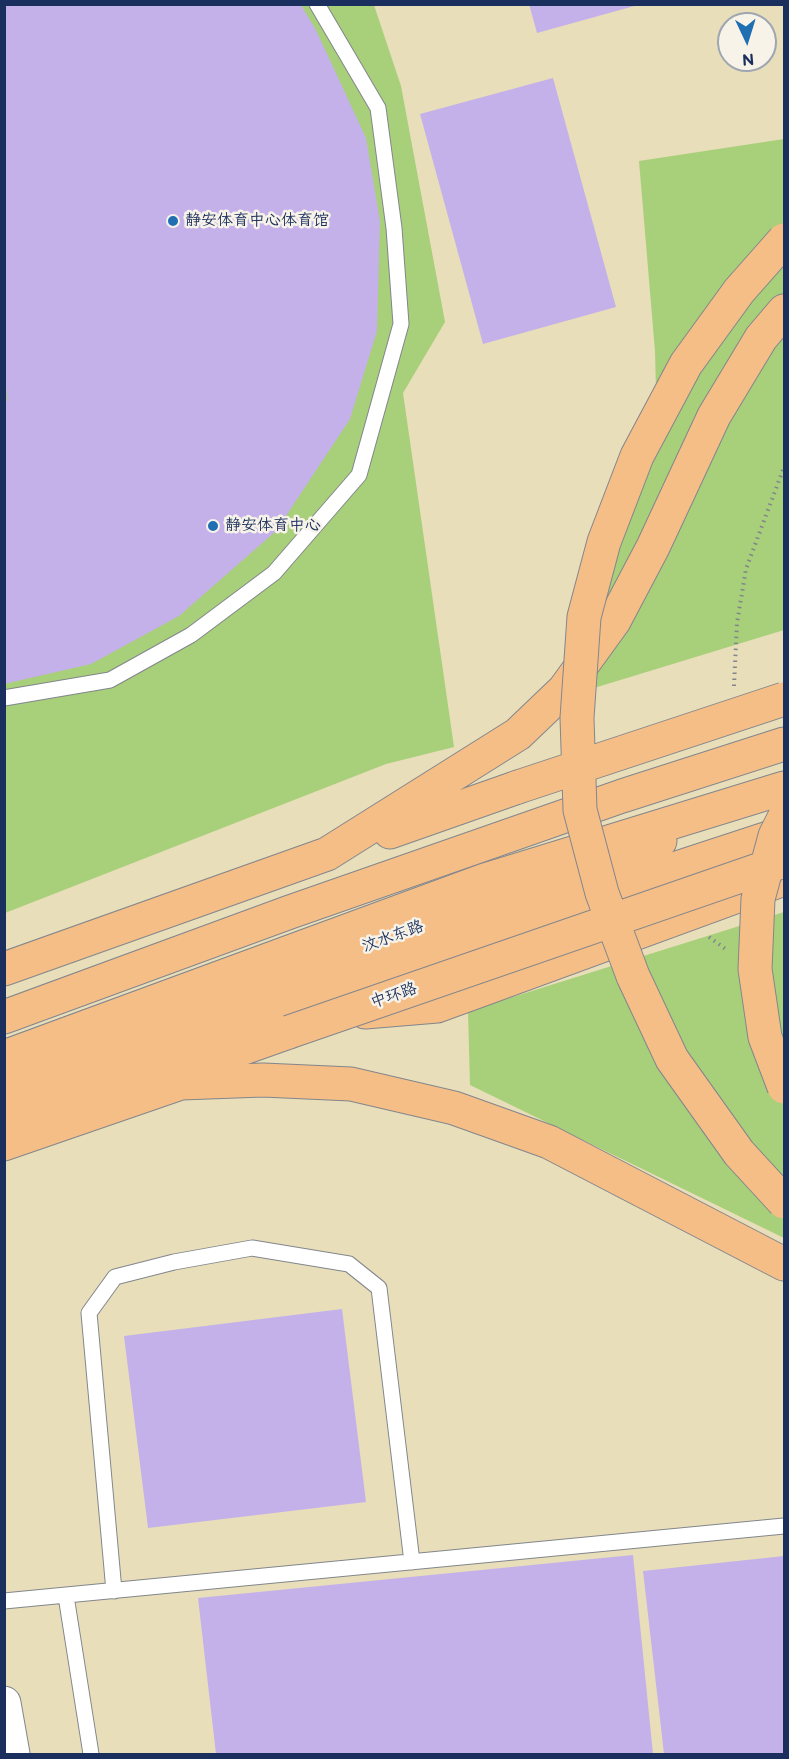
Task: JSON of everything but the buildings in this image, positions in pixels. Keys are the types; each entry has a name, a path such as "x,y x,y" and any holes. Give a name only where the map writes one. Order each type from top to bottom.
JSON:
{"main road":[{"path":"784,240 739,291 686,363 637,456 604,542 584,617 577,718 580,810 602,893 633,976 672,1059 740,1153 784,1202"},
{"path":"327,854 518,734 564,690 614,621 653,547 714,416 761,338 784,311"},
{"path":"4,969 518,787 784,699"},
{"path":"4,1017 290,912 600,803 784,744"},
{"path":"4,1057 485,880 784,788"},
{"name":"汶水东路","path":"4,1080 655,843 784,801"},
{"path":"784,818 775,836 758,899 755,969 765,1037 784,1087"},
{"name":"汶水东路","path":"4,1113 665,872 784,833"},
{"name":"中环路","path":"4,1132 784,861"},
{"name":"汶水东路","path":"255,1022 437,1006 784,879"},
{"path":"4,1144 181,1083 263,1080 351,1084 454,1108 549,1142 784,1264"}],"street":[{"path":"4,1703 13,1755"}],"lane":[{"path":"4,698 110,680 191,634 274,573 359,475 401,324 394,228 378,108 317,4"},
{"path":"114,1591 89,1313 115,1277 174,1262 252,1248 350,1264 379,1288 412,1562"},
{"path":"4,1602 784,1526"},
{"path":"66,1596 91,1755"}],"path":[{"path":"734,691 737,623 746,569 784,467"}],"green space":[{"name":"静安体育中心","path":"5,5 374,5 401,86 445,322 403,393 454,747 386,764 5,913"},
{"path":"784,139 784,630 581,692 614,542 657,430 655,351 639,161"},
{"path":"784,912 784,1238 470,1085 468,1011"}],"place":[{"name":"静安体育中心体育馆","path":"173,221"},
{"name":"静安体育中心","path":"213,526"}]}
